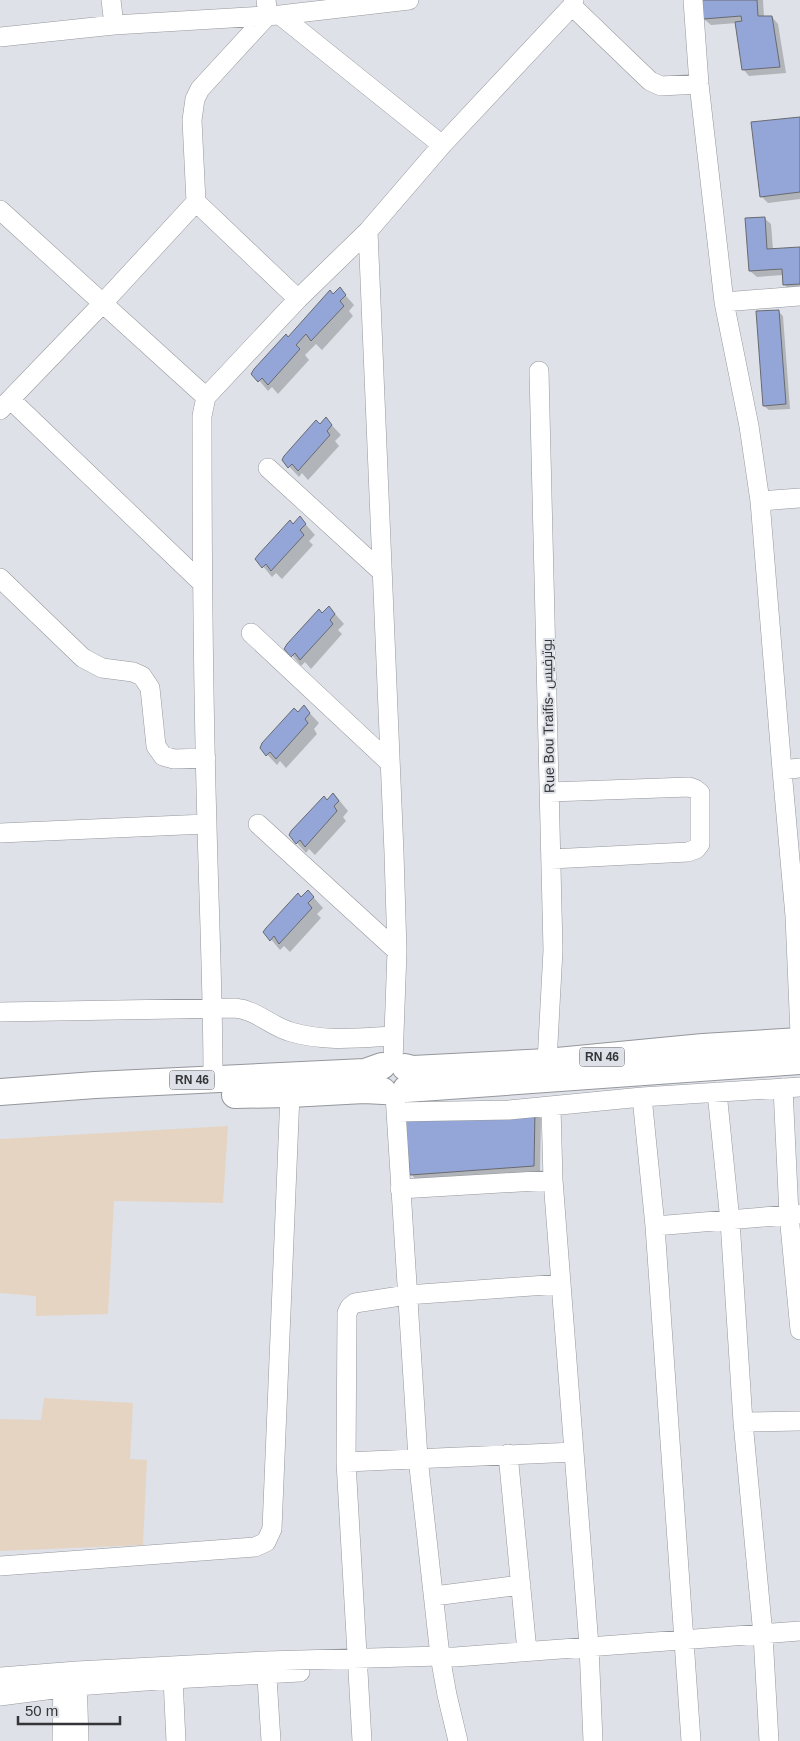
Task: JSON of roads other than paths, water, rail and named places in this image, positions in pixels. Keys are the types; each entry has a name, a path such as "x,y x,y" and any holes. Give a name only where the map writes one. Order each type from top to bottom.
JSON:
{"highway":[{"name":"RN 46","path":"394,1083 413,1069 547,1062 703,1047 800,1041"},
{"name":"RN 46","path":"0,1107 364,1090 394,1083 800,1061"},
{"name":"RN 46","path":"0,1092 364,1072 394,1083"}],"street":[{"path":"111,0 114,25"},
{"path":"0,37 271,10 409,0"},
{"path":"693,0 699,84 724,302 749,426 760,501 791,769 800,1034"},
{"path":"213,1079 213,1008 206,824 202,583 202,416 206,397 298,299 368,231 442,145 573,3 650,82 661,86 699,84"},
{"path":"271,10 442,145"},
{"path":"271,10 200,89 195,99 192,120 196,202 298,299"},
{"path":"196,202 6,405 202,583"},
{"path":"0,210 206,397"},
{"path":"368,231 397,951 394,1083 400,1189 418,1458 434,1596 457,1740"},
{"path":"724,302 800,296"},
{"name":"Rue Bou Traifis- بوترفيس","path":"539,371 553,950 547,1062"},
{"path":"268,468 382,572"},
{"path":"760,501 800,498"},
{"path":"0,578 83,658 102,668 133,672 142,676 150,688 156,746 162,756 174,759 206,758"},
{"path":"250,633 390,763"},
{"path":"550,792 689,787 700,793 700,844 696,850 688,852 551,859"},
{"path":"0,833 206,824"},
{"path":"258,824 397,951"},
{"path":"0,1012 235,1008 250,1011 289,1032 314,1038 344,1039 394,1036"},
{"path":"394,1083 499,1111 642,1097 792,1088 794,1214 800,1320"},
{"path":"717,1092 730,1221 744,1422 763,1635 769,1741"},
{"path":"0,1566 255,1547 266,1542 272,1530 290,1094"},
{"path":"642,1097 656,1226 691,1741"},
{"path":"551,1107 553,1180 589,1646 592,1741"},
{"path":"400,1189 553,1180"},
{"path":"656,1226 794,1214"},
{"path":"362,1741 346,1462 347,1312 355,1303 407,1295 561,1284"},
{"path":"744,1422 800,1421"},
{"path":"346,1462 574,1452"},
{"path":"508,1454 527,1651"},
{"path":"434,1596 521,1585"},
{"path":"0,1696 70,1679 445,1659 589,1646 683,1641 800,1631"},
{"path":"0,1677 173,1679 266,1668"},
{"path":"266,1668 270,1741"},
{"path":"62,1741 70,1679"},
{"path":"70,1679 79,1741"},
{"path":"173,1679 176,1741"}]}
